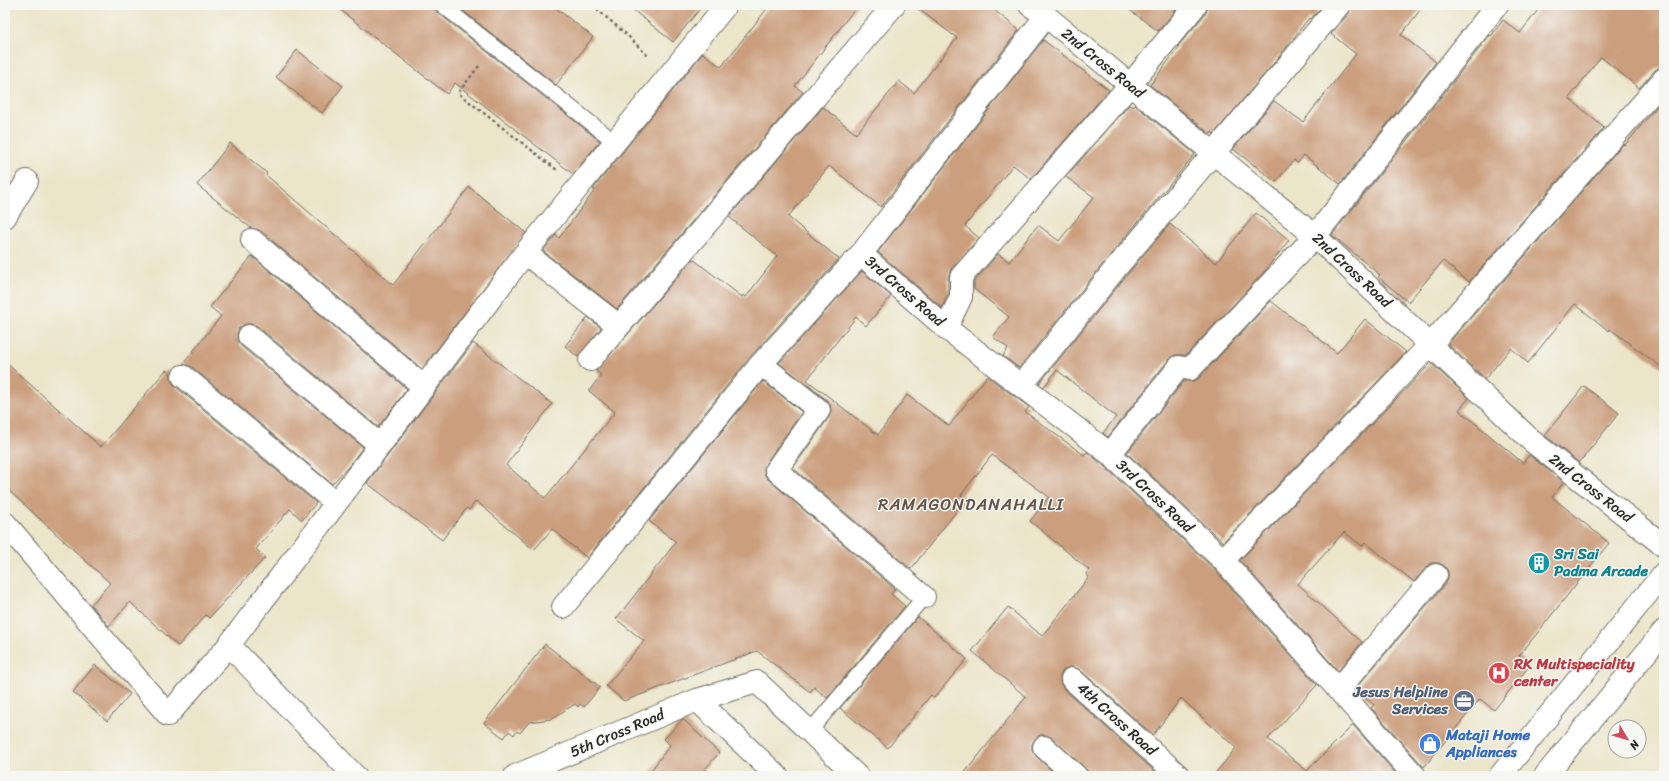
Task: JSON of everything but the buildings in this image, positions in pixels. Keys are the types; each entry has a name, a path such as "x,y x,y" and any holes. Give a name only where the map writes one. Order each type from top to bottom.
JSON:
{"street":[{"path":"5,523 168,715 229,645 525,253 726,5"},
{"path":"590,360 894,5"},
{"path":"946,328 962,297 961,277 1130,85 1196,5"},
{"path":"1022,385 1116,268 1339,5"},
{"path":"1110,454 1179,367 1190,369 1315,236 1498,5"},
{"path":"563,607 761,364 861,254 1038,11"},
{"name":"2nd Cross Road","path":"1038,11 1315,236 1533,442 1664,546"},
{"path":"1223,560 1431,344 1664,79"},
{"path":"5,217 27,181"},
{"path":"252,240 424,387"},
{"path":"525,253 619,326"},
{"name":"3rd Cross Road","path":"861,254 946,328 1110,454 1223,560 1414,776"},
{"path":"249,336 380,445"},
{"path":"761,364 818,410 776,470 924,597"},
{"path":"183,376 336,503"},
{"path":"1500,776 1664,572"},
{"path":"1338,690 1436,575"},
{"path":"1545,776 1664,631"},
{"path":"229,645 355,776"},
{"name":"4th Cross Road","path":"1072,679 1179,776"},
{"name":"5th Cross Road","path":"515,776 697,700 757,682 857,776"},
{"path":"697,700 776,776"},
{"path":"1541,726 1568,748"},
{"path":"1044,747 1076,776"}],"lane":[{"path":"442,5 615,142"},
{"path":"810,731 924,597"}],"path":[{"path":"592,5 627,35 668,77"},
{"path":"480,65 458,93 579,187"}],"place":[{"name":"Sri Sai Padma Arcade","path":"1539,563"},
{"name":"RK Multispeciality center","path":"1499,673"},
{"name":"Jesus Helpline Services","path":"1464,701"},
{"name":"Mataji Home Appliances","path":"1430,744"}],"district":[{"name":"RAMAGONDANAHALLI","path":"971,504"}]}
